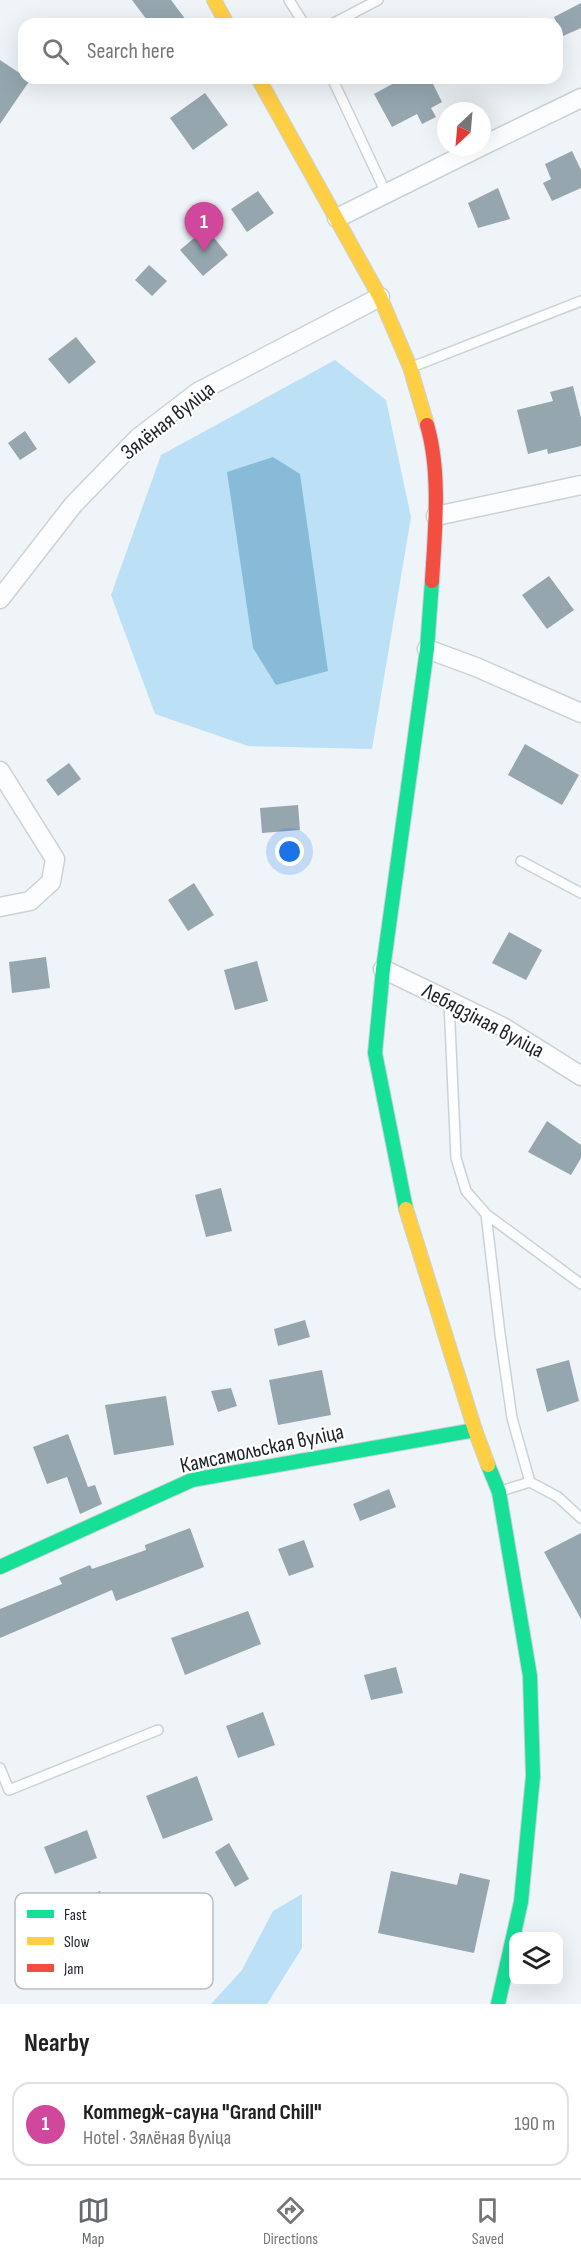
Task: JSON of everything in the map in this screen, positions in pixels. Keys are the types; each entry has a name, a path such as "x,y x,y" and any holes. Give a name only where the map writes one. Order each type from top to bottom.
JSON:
{"street":[{"path":"214,0 224,18"},
{"path":"261,84 380,297 410,368 431,439 436,516 427,649 382,969 375,1053 402,1198 475,1430 499,1492 530,1676 533,1776 521,1902 498,2004"},
{"path":"491,141 581,98"},
{"path":"337,218 461,156"},
{"name":"Зялёная вуліца","path":"0,599 73,505 138,438 198,392 380,297"},
{"path":"436,516 581,485"},
{"path":"427,649 476,667 581,713"},
{"path":"0,771 55,859 51,882 30,901 0,907"},
{"name":"Лебядзіная вуліца","path":"382,969 503,1027 581,1076"},
{"name":"Камсамольская вуліца","path":"0,1567 192,1480 475,1430"}],"lane":[{"path":"289,0 300,18"},
{"path":"344,18 378,0"},
{"path":"335,84 386,193"},
{"path":"410,368 581,301"},
{"path":"521,861 581,892"},
{"path":"449,1001 456,1158 466,1191 486,1214 581,1284"},
{"path":"486,1214 512,1418 530,1482"},
{"path":"499,1492 530,1482 558,1497 581,1518"},
{"path":"0,1768 9,1790 158,1730"}],"shaded area":[{"path":"335,360 386,400 411,517 372,749 248,746 155,714 111,595 161,455"},
{"path":"273,457 300,474 328,671 276,685 253,648 227,472"},
{"path":"302,1894 302,1948 267,2004 211,2004 242,1970 273,1911"}],"building":[{"path":"132,0 171,0 184,18 146,18"},
{"path":"581,3 581,28 563,36 563,18 554,17"},
{"path":"0,60 18,72 18,84 27,84 0,124"},
{"path":"392,84 433,84 442,102 437,102 437,105 431,108 436,117 422,124 417,114 392,127 374,94"},
{"path":"205,93 228,125 193,150 170,118"},
{"path":"572,151 581,170 581,188 552,201 543,183 551,179 545,164"},
{"path":"498,188 510,219 478,228 468,203"},
{"path":"258,191 274,213 247,232 231,209"},
{"path":"206,228 228,255 203,276 180,250"},
{"path":"149,265 167,281 152,296 135,280"},
{"path":"76,337 96,362 69,384 48,359"},
{"path":"573,386 581,418 581,446 548,454 547,449 528,454 517,410 553,401 550,392"},
{"path":"25,431 37,449 20,460 8,443"},
{"path":"549,576 574,610 547,629 522,595"},
{"path":"525,744 579,775 562,805 508,775"},
{"path":"69,763 81,779 58,796 46,780"},
{"path":"298,805 300,830 262,833 260,808"},
{"path":"194,883 214,915 188,931 168,900"},
{"path":"509,932 542,950 526,980 492,963"},
{"path":"46,957 50,988 12,993 9,962"},
{"path":"257,961 268,1001 235,1010 224,970"},
{"path":"547,1121 581,1145 581,1158 571,1175 528,1152"},
{"path":"221,1188 232,1231 206,1237 195,1195"},
{"path":"305,1320 310,1337 278,1346 274,1329"},
{"path":"569,1360 579,1401 547,1412 536,1369"},
{"path":"322,1370 331,1415 278,1425 269,1380"},
{"path":"231,1388 237,1406 218,1412 211,1391"},
{"path":"166,1396 174,1445 114,1455 105,1405"},
{"path":"68,1434 88,1487 95,1485 102,1504 80,1514 67,1477 47,1484 33,1447"},
{"path":"389,1489 396,1507 360,1521 353,1504"},
{"path":"190,1528 204,1567 116,1601 112,1590 0,1638 0,1609 62,1584 59,1578 90,1565 92,1569 146,1550 145,1545"},
{"path":"581,1533 581,1619 544,1552"},
{"path":"304,1540 314,1567 289,1576 278,1549"},
{"path":"248,1611 261,1644 185,1675 171,1638"},
{"path":"396,1667 403,1693 371,1700 364,1675"},
{"path":"263,1712 275,1745 238,1758 226,1726"},
{"path":"197,1776 213,1820 163,1839 146,1796"},
{"path":"87,1830 97,1858 55,1874 44,1847"},
{"path":"229,1843 249,1879 235,1887 215,1852"},
{"path":"391,1871 457,1885 460,1873 490,1880 474,1953 378,1933"}],"traffic: fast":[{"path":"406,1209 375,1053 383,969 427,649 432,581"},
{"path":"0,1567 192,1480 475,1430"},
{"path":"488,1465 499,1492 530,1676 533,1776 521,1902 498,2004"}],"traffic: slow":[{"path":"214,0 224,18"},
{"path":"261,84 380,297 410,367 427,425"},
{"path":"406,1209 488,1465"}],"traffic: jam":[{"path":"427,425 436,482 432,581"}],"place":[{"name":"Коттедж-сауна \"Grand Chill\"","path":"204,252"}]}
